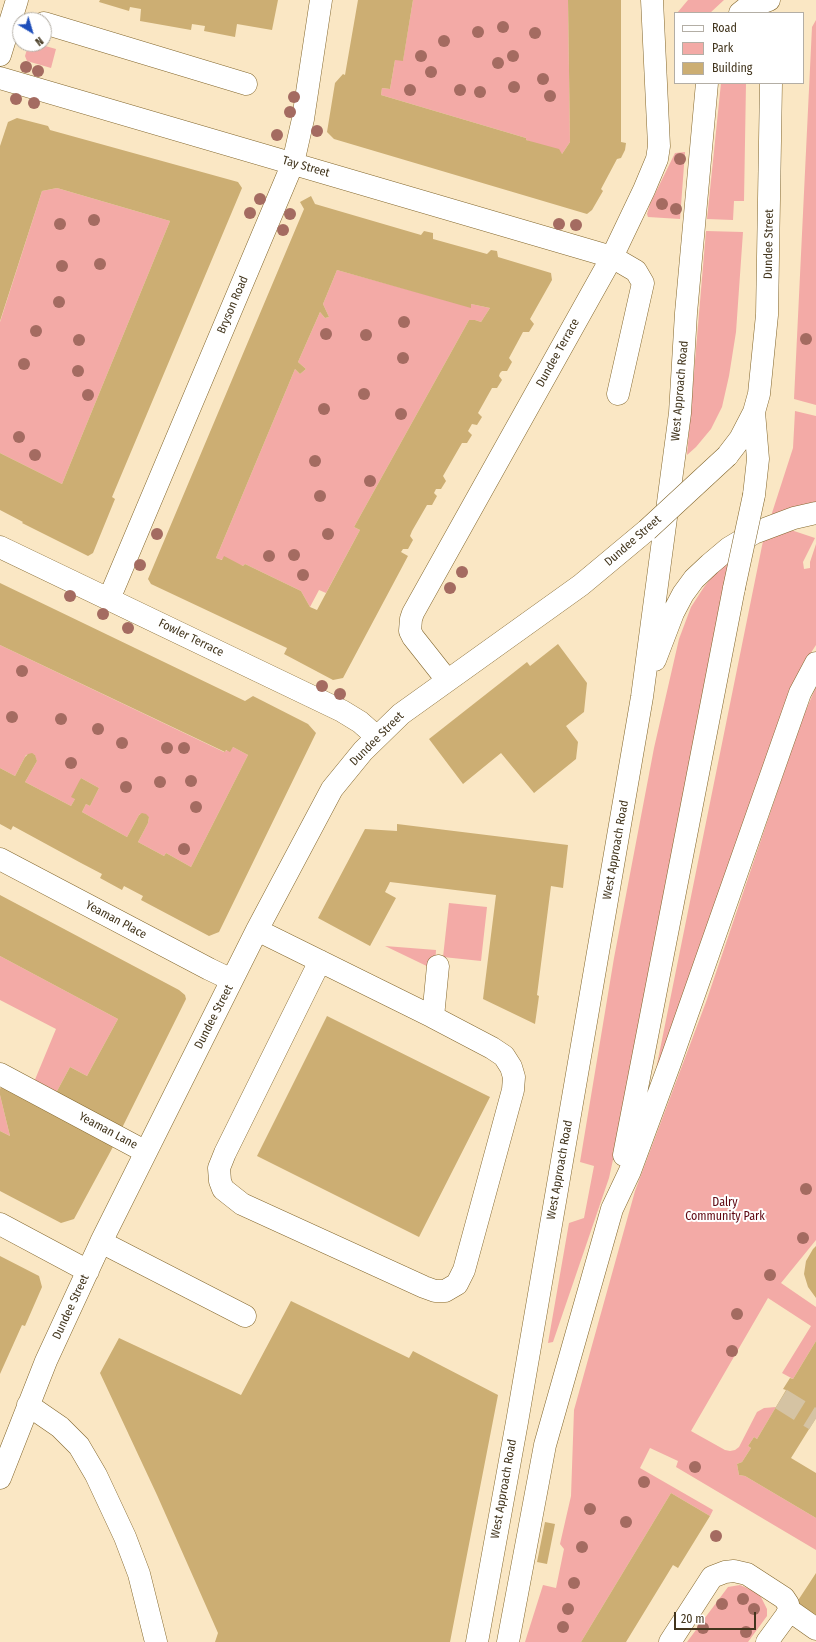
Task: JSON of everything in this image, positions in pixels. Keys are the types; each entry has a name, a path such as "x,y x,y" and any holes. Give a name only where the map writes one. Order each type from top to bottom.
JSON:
{"street":[{"name":"Bryson Road","path":"109,599 293,163 303,119 321,0"},
{"name":"Dundee Terrace","path":"447,680 412,637 410,625 413,613 612,257 657,159 659,146 652,0"},
{"path":"742,12 769,0"},
{"path":"772,0 772,12"},
{"path":"0,55 15,7"},
{"path":"52,25 246,84"},
{"name":"Tay Street","path":"0,78 612,257 636,271 643,283 618,394"},
{"name":"West Approach Road","path":"477,1642 642,697 680,413 687,306 707,84"},
{"name":"Dundee Street","path":"0,1478 52,1347 101,1242 257,930 332,789 377,737 401,714 581,585 646,530 727,456 740,439 754,412 759,394 767,315 771,84"},
{"path":"508,1642 545,1445 612,1209 630,1128 734,588 754,495 758,460 754,412"},
{"name":"West Approach Road","path":"642,697 673,613 683,594 694,579 729,548 754,533 794,518 816,513"},
{"name":"Fowler Terrace","path":"0,547 342,711 360,722 377,737"},
{"path":"612,1209 630,1171 670,1064 800,693 816,663"},
{"name":"Yeaman Place","path":"0,859 203,967 232,980"},
{"path":"257,930 320,961 433,1017 492,1048 504,1056 511,1067 514,1077 513,1090 464,1270 457,1284 445,1290 435,1291 242,1204 223,1188 220,1181 219,1168 225,1153 320,961"},
{"path":"433,1017 438,966"},
{"name":"Yeaman Lane","path":"0,1074 146,1152"},
{"path":"0,1224 88,1271"},
{"path":"101,1242 244,1316"},
{"path":"28,1405 60,1427 79,1446 96,1475 111,1505 139,1574 156,1642"},
{"path":"670,1642 712,1577 725,1572 740,1572 747,1574 784,1598 788,1604 789,1610 786,1616 767,1642"},
{"path":"789,1610 816,1629"}],"green space":[{"path":"413,0 568,0 570,142 562,154 526,140 526,138 381,95 382,88 390,89 395,60 403,60"},
{"path":"688,0 724,0 711,12 678,12"},
{"path":"816,20 816,405 794,399 812,27"},
{"path":"52,48 56,49 51,68 27,61 25,56 26,52 52,52"},
{"path":"721,84 746,84 744,201 734,201 733,220 707,219"},
{"path":"685,152 680,219 648,217 647,214 650,204 675,153"},
{"path":"57,188 170,221 62,484 0,453 0,322 42,191"},
{"path":"706,231 743,232 736,332 722,407 711,429 687,455"},
{"path":"337,270 471,307 471,304 490,308 481,322 469,320 354,527 360,530 326,593 319,590 310,607 301,591 245,564 243,566 216,558 295,369 300,374 306,369 298,362 320,312 325,318 329,317 323,304"},
{"path":"795,411 816,416 816,503 771,516 793,448"},
{"path":"791,530 815,538 803,562 804,569 810,568 810,562 816,544 816,645 801,668 791,688 652,1089 763,541"},
{"path":"730,562 644,1018 609,1178 553,1342 548,1343 569,1223 584,1218 594,1166 580,1162 614,958 654,748 679,639 691,607 704,587 716,572"},
{"path":"0,645 224,752 233,747 248,755 191,867 166,853 164,856 138,842 148,823 149,817 140,814 127,837 82,812 86,804 90,806 99,788 81,778 75,799 71,806 25,782 37,761 34,754 26,755 15,776 0,768"},
{"name":"Dalry Community Park","path":"816,687 816,1240 781,1283 816,1307 816,1341 793,1379 782,1373 811,1326 768,1298 691,1431 725,1450 735,1450 739,1447 757,1412 764,1408 776,1407 757,1439 754,1437 748,1446 751,1448 742,1462 737,1464 739,1475 745,1476 816,1518 816,1550 676,1467 678,1461 650,1448 640,1468 713,1510 710,1516 671,1493 581,1642 525,1642 543,1585 556,1588 564,1549 560,1544 571,1496 574,1410 635,1191 706,1002 802,719"},
{"path":"449,903 487,907 481,961 443,957"},
{"path":"385,946 436,950 435,970"},
{"path":"0,956 118,1019 87,1076 70,1067 56,1093 34,1082 56,1029 0,1000"},
{"path":"0,1095 10,1136 0,1131"},
{"path":"740,1585 756,1592 761,1597 767,1609 767,1616 748,1642 687,1642 728,1587"}],"building":[{"path":"100,0 278,0 272,30 237,24 235,37 204,31 205,26 192,24 191,30 140,21 141,9 130,7 129,11 99,2"},
{"path":"358,0 413,0 403,61 395,60 390,89 382,88 381,95 526,138 526,140 559,149 562,154 570,142 568,0 621,0 621,142 626,143 625,150 621,158 617,159 601,189 603,191 592,210 587,214 334,139 327,132 335,83 343,74 345,75"},
{"path":"17,118 48,126 50,130 238,182 242,188 112,497 115,499 93,553 88,556 22,523 23,522 0,510 0,453 62,484 170,221 57,188 42,191 0,321 0,146 8,122"},
{"path":"311,196 315,204 421,235 424,231 433,233 433,239 487,254 491,250 497,251 498,257 551,273 552,280 530,319 534,324 529,332 523,332 509,358 512,362 507,371 502,371 500,373 499,376 502,380 497,388 492,388 478,413 482,417 477,425 472,424 468,431 472,435 467,443 462,443 443,476 446,481 441,489 436,489 434,493 437,496 432,505 427,505 412,531 410,536 413,540 408,549 403,549 401,552 408,556 343,678 333,680 284,654 287,648 151,584 148,579 304,209 300,202","holes":["337,270 471,308 471,304 490,308 481,322 469,320 354,527 360,530 317,610 310,607 301,591 245,564 243,566 224,556 222,560 216,558 295,369 300,374 306,369 298,362 320,312 325,318 329,317 323,304"]},
{"path":"0,583 245,701 253,696 308,724 316,733 219,932 209,936 141,900 143,896 124,886 122,890 100,878 102,874 13,826 11,830 0,824 0,768 15,776 25,757 32,753 35,755 37,761 25,782 71,806 75,799 71,797 81,778 99,788 90,806 86,804 82,812 127,837 139,815 142,813 146,814 149,817 148,823 138,842 164,856 166,853 191,867 248,755 233,747 230,752 226,750 225,752 0,645"},
{"path":"558,644 587,683 584,712 566,726 578,742 576,759 534,793 501,753 463,784 429,739 527,662 530,666"},
{"path":"397,824 568,845 563,888 551,886 537,995 539,996 535,1024 483,999 496,895 390,882 385,892 396,898 370,946 318,918 365,829 397,831"},
{"path":"0,895 179,990 185,995 186,999 122,1128 56,1093 70,1067 87,1076 118,1019 0,956"},
{"path":"327,1016 490,1097 419,1237 257,1156"},
{"path":"2,1085 114,1145 74,1219 61,1223 0,1191 0,1131 10,1136 0,1095"},
{"path":"816,1246 816,1298 808,1287 804,1274 806,1261"},
{"path":"0,1256 39,1276 42,1287 25,1326 22,1325 0,1374"},
{"path":"291,1301 409,1358 413,1351 498,1395 450,1642 215,1642 218,1633 157,1495 100,1373 119,1338 241,1395"},
{"path":"816,1341 816,1418 791,1458 816,1473 816,1518 745,1476 739,1475 737,1464 742,1462 751,1448 748,1446 754,1437 757,1439 786,1390 783,1389 790,1378 793,1379"},
{"path":"671,1493 710,1516 678,1568 673,1565 626,1642 581,1642"},
{"path":"545,1522 555,1524 547,1564 537,1562"},
{"path":"816,1573 816,1616 797,1602"}],"tunnel":[{"path":"781,1399 815,1420"}]}
